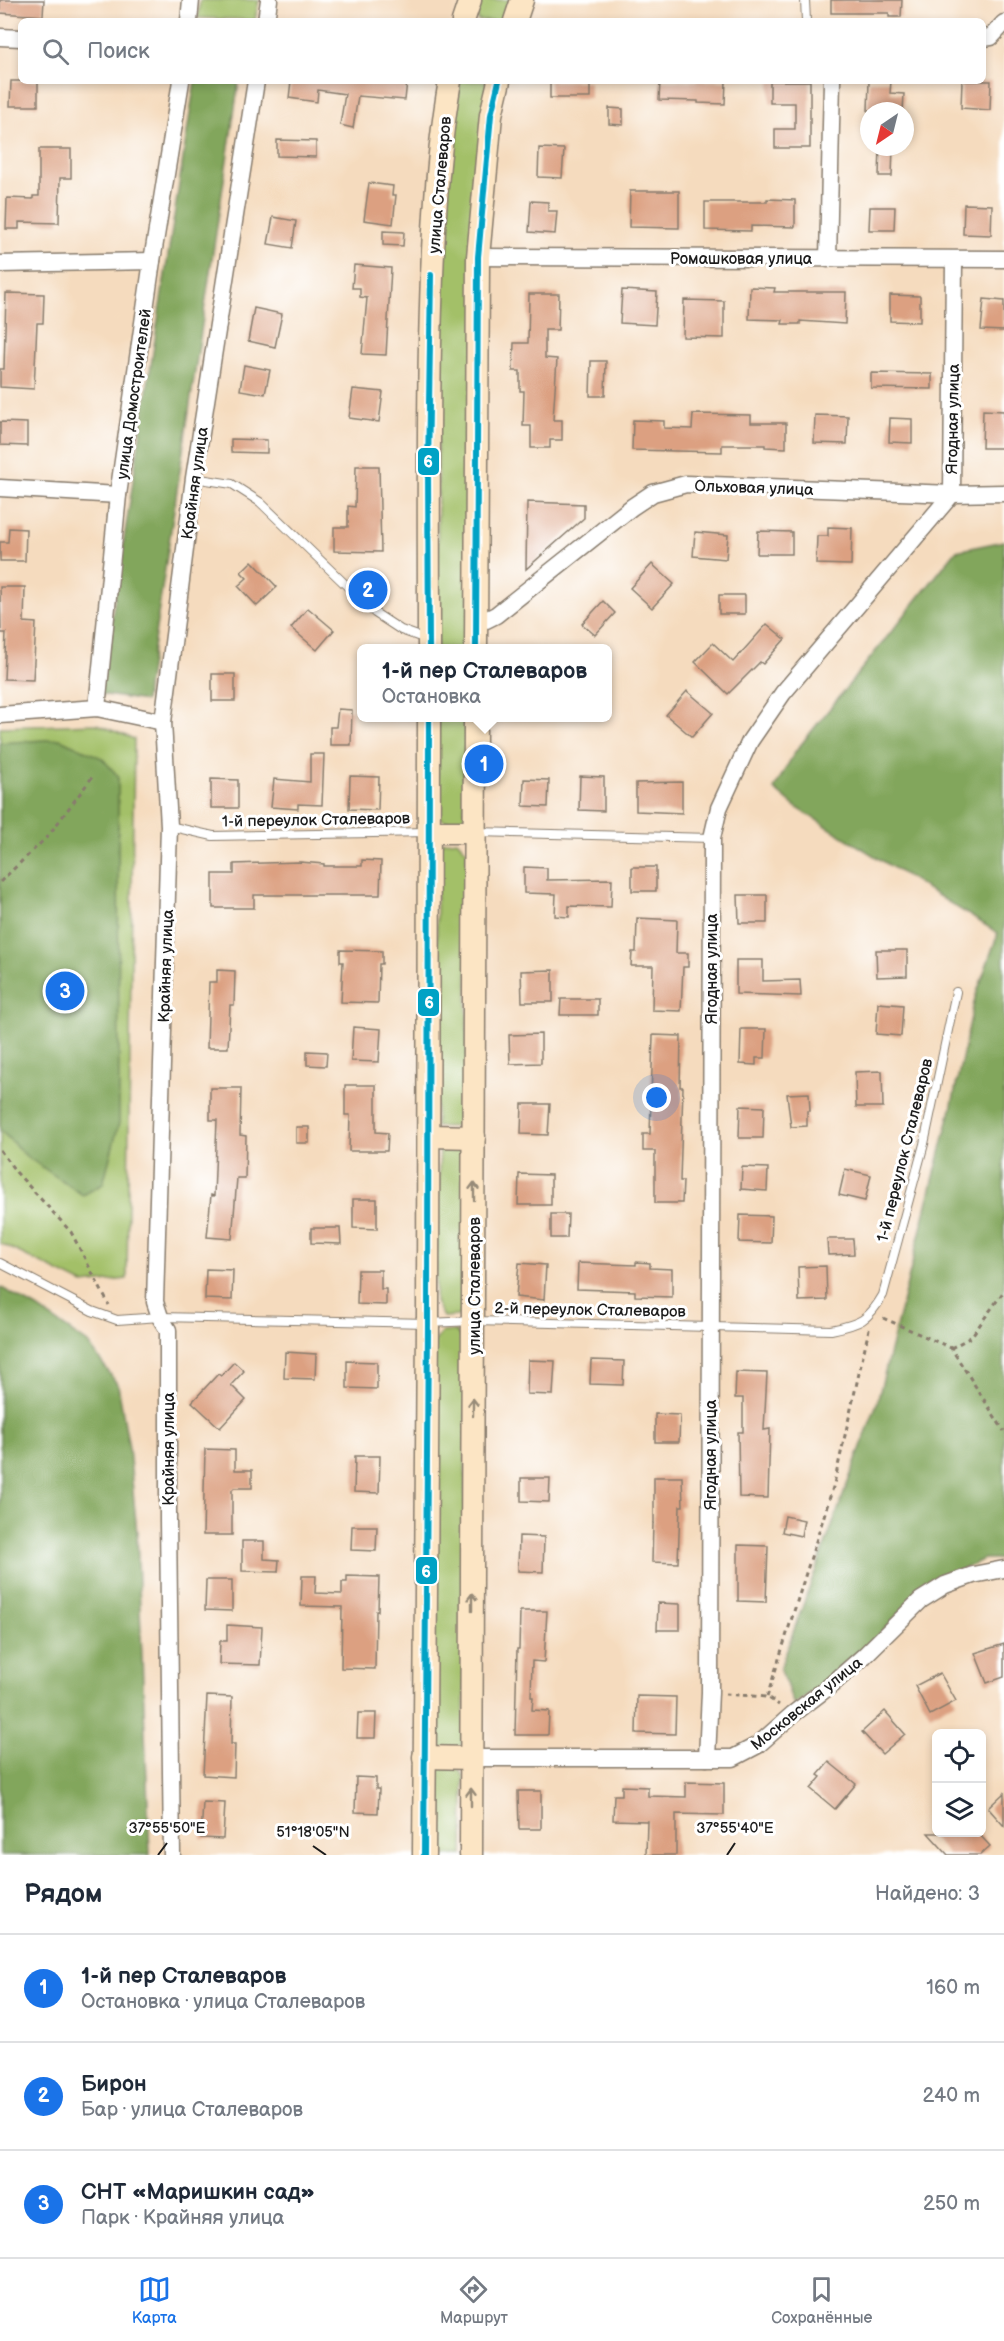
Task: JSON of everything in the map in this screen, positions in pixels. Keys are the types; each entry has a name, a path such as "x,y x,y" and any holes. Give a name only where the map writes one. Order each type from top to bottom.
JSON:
{"main road":[{"path":"464,18 470,0"},
{"path":"516,18 522,0"},
{"name":"улица Сталеваров","path":"429,644 428,471 432,256 444,114 449,84"},
{"path":"476,644 478,257 491,115 498,84"},
{"path":"424,1855 429,1136 429,722"},
{"name":"улица Сталеваров","path":"471,1855 476,722"},
{"path":"429,832 474,832"},
{"path":"429,1136 474,1137"},
{"path":"424,1757 471,1758"}],"street":[{"path":"189,18 191,0"},
{"path":"266,18 269,0"},
{"path":"986,38 991,37 1004,23"},
{"path":"0,37 18,38"},
{"name":"улица Домостроителей","path":"97,708 118,495 181,84"},
{"name":"Крайняя улица","path":"172,1855 168,1330 155,1302 169,826 163,722 194,478 256,84"},
{"path":"828,259 832,84"},
{"name":"Ромашковая улица","path":"478,257 1004,259"},
{"name":"Ягодная улица","path":"707,1758 710,1692 712,838 719,808 750,741 783,693 952,494 954,260"},
{"path":"0,264 152,261"},
{"name":"Ольховая улица","path":"476,622 496,615 632,507 653,493 686,484 952,494 1004,493"},
{"path":"0,488 118,495"},
{"path":"0,715 97,708 163,722"},
{"name":"Московская улица","path":"471,1758 733,1758 758,1745 864,1656 921,1600 945,1585 973,1575 1004,1569"}],"lane":[{"path":"805,0 806,18"},
{"path":"194,478 232,484 260,502 375,613 429,644"},
{"name":"1-й переулок Сталеваров","path":"169,826 213,836 429,832"},
{"path":"474,832 712,838"},
{"name":"1-й переулок Сталеваров","path":"872,1313 883,1295 924,1144 956,992"},
{"path":"0,1263 92,1311 117,1320"},
{"name":"2-й переулок Сталеваров","path":"117,1320 160,1317 428,1323 474,1321 831,1330 854,1325 872,1313"}],"path":[{"path":"0,882 48,836 93,776"},
{"path":"0,1150 16,1172 71,1232 117,1320"},
{"path":"951,1348 971,1337 1004,1291"},
{"path":"767,1697 834,1484 872,1313 951,1348 1004,1431"},
{"path":"710,1692 767,1697 793,1714"}],"green space":[{"path":"200,0 259,0 255,18 198,18"},
{"path":"481,0 514,0 507,18 478,18"},
{"path":"195,84 239,84 145,701 100,694"},
{"path":"460,84 490,84 468,644 437,644 439,248"},
{"path":"1004,541 1004,1559 984,1559 927,1586 853,1661 794,1705 780,1668 877,1403 951,1109 975,998 998,933 794,806 774,789 795,752 956,551"},
{"path":"437,722 468,722 464,819 460,823 449,822 443,820 437,812"},
{"path":"97,724 134,739 127,1279 83,1284 0,1243 0,727"},
{"path":"60,739 102,758 118,776 119,1123 103,1184 83,1195 26,1156 0,1130 0,743"},
{"path":"457,840 467,851 467,1126 436,1127 437,852 443,842"},
{"path":"440,1142 467,1149 467,1304 458,1316 443,1317 435,1302"},
{"path":"0,1287 37,1308 88,1343 118,1385 129,1448 137,1533 150,1855 0,1855"},
{"path":"455,1331 466,1342 464,1738 458,1750 436,1749 431,1733 434,1342 442,1332"},
{"path":"439,1766 455,1766 464,1776 463,1855 432,1855 432,1775"}],"building":[{"path":"0,0 44,0 43,16 0,13"},
{"path":"831,0 902,0 901,17 889,17 889,13 831,13"},
{"path":"11,81 18,81 18,84 38,84 38,106 10,106"},
{"path":"986,81 991,81 990,110 961,108 962,84 986,84"},
{"path":"291,84 407,84 405,100 358,96 353,128 340,125 345,94 318,90 317,102 289,98"},
{"path":"550,84 590,84 590,98 550,98"},
{"path":"660,84 726,84 725,104 659,100"},
{"path":"770,84 810,84 810,148 775,148 775,129 795,129 795,103 770,103"},
{"path":"869,84 891,84 890,93 904,94 904,102 868,102"},
{"path":"609,108 623,109 623,125 609,124"},
{"path":"277,140 316,141 316,157 277,156"},
{"path":"539,148 564,149 562,178 538,177"},
{"path":"39,149 71,149 71,178 60,178 59,223 19,222 19,229 6,229 7,198 33,199 33,196 39,196"},
{"path":"880,156 893,156 892,176 879,176"},
{"path":"369,183 393,186 392,195 396,195 393,224 364,220"},
{"path":"630,191 679,191 679,228 629,227"},
{"path":"767,199 795,200 795,227 751,226 751,231 705,230 705,202 767,202"},
{"path":"531,201 548,202 548,211 557,211 555,234 529,232"},
{"path":"964,204 992,205 991,235 963,234"},
{"path":"870,207 895,207 894,230 869,230"},
{"path":"273,217 296,221 292,248 268,244"},
{"path":"383,231 404,232 403,246 383,245"},
{"path":"354,265 391,268 386,355 362,354 367,298 360,297 360,288 352,288"},
{"path":"750,287 775,288 774,292 846,292 845,324 800,321 800,324 782,324 783,320 749,319"},
{"path":"622,290 657,292 655,325 620,323"},
{"path":"6,293 44,294 43,323 37,323 34,389 0,387 0,369 4,369"},
{"path":"529,294 559,294 558,330 545,330 545,358 557,359 553,420 562,420 562,440 550,440 550,448 531,448 531,426 523,426 524,391 520,391 520,371 513,371 514,343 528,343"},
{"path":"890,295 920,296 920,322 890,321"},
{"path":"984,299 1004,301 1004,331 981,330"},
{"path":"684,300 724,301 724,338 683,337"},
{"path":"254,308 282,314 275,347 248,341"},
{"path":"591,361 606,361 605,396 590,396"},
{"path":"244,365 270,370 265,394 240,390"},
{"path":"871,373 932,374 932,389 871,388"},
{"path":"353,389 383,392 379,422 349,418"},
{"path":"983,410 1004,411 1004,448 982,448"},
{"path":"693,414 751,415 751,423 786,423 786,448 765,447 765,445 722,445 722,452 632,450 633,420 664,421 664,428 692,429"},
{"path":"815,415 848,416 847,444 814,443"},
{"path":"890,418 912,419 912,443 889,442"},
{"path":"0,422 27,423 27,446 0,445"},
{"path":"231,439 267,440 267,453 231,452"},
{"path":"356,466 379,466 381,552 334,551 334,527 348,527 348,506 355,507"},
{"path":"527,502 584,504 584,518 526,569"},
{"path":"828,527 852,528 851,565 816,564 817,536 828,536"},
{"path":"9,528 26,529 25,561 0,561 0,542 8,542"},
{"path":"758,531 792,532 792,554 757,554"},
{"path":"695,532 728,535 726,559 693,556"},
{"path":"252,561 277,587 257,606 238,586 247,578 241,572"},
{"path":"652,564 674,584 652,608 630,588"},
{"path":"0,587 25,587 24,622 36,623 33,680 4,679 6,633 1,633"},
{"path":"719,595 745,595 745,614 719,614"},
{"path":"603,601 615,613 595,635 582,624"},
{"path":"308,608 334,630 317,650 291,628"},
{"path":"767,624 785,639 763,664 760,662 728,694 695,662 713,643 733,662"},
{"path":"212,674 235,674 235,701 212,701"},
{"path":"687,691 713,713 692,737 666,715"},
{"path":"338,709 352,710 351,745 330,745 330,727 336,727"},
{"path":"310,754 324,754 322,805 298,804 298,809 271,807 274,779 310,782"},
{"path":"350,776 379,777 378,810 349,809"},
{"path":"580,776 604,777 604,811 579,810"},
{"path":"211,779 238,780 238,808 211,808"},
{"path":"524,779 549,780 548,807 523,806"},
{"path":"682,782 682,813 636,811 636,783"},
{"path":"362,860 381,861 380,895 254,895 254,908 213,908 213,874 234,874 234,864 300,862 324,864 324,866 362,866"},
{"path":"524,867 547,868 547,880 612,879 611,907 569,906 569,917 555,916 556,894 524,893"},
{"path":"632,867 656,867 656,891 632,891"},
{"path":"738,895 767,895 767,923 739,923"},
{"path":"637,918 677,920 676,953 688,953 688,967 683,967 681,1011 652,1010 653,966 631,966 632,952 636,952"},
{"path":"340,950 382,951 382,964 379,964 378,1003 341,1002 343,962 340,962"},
{"path":"876,950 907,950 907,976 877,977"},
{"path":"736,960 763,960 763,981 800,980 801,996 736,994"},
{"path":"217,970 235,971 234,1005 230,1005 228,1048 207,1048 209,982 217,982"},
{"path":"553,970 553,1002 522,1002 521,971"},
{"path":"561,999 598,999 598,1015 560,1015"},
{"path":"878,1003 903,1005 901,1036 876,1034"},
{"path":"353,1027 381,1029 379,1062 351,1061"},
{"path":"741,1029 766,1029 765,1058 756,1058 756,1065 740,1064"},
{"path":"541,1034 541,1063 510,1064 509,1035"},
{"path":"653,1035 681,1036 680,1087 683,1087 680,1181 683,1181 682,1203 655,1203 655,1151 643,1151 643,1134 650,1134"},
{"path":"307,1051 327,1052 326,1066 307,1065"},
{"path":"882,1071 883,1107 856,1107 855,1072"},
{"path":"345,1085 376,1085 376,1132 388,1133 387,1151 349,1151 350,1115 345,1115"},
{"path":"210,1088 241,1088 240,1135 246,1136 245,1178 237,1178 232,1239 207,1237 211,1195 214,1196 217,1120 210,1120"},
{"path":"809,1093 810,1111 807,1111 807,1126 791,1127 787,1094"},
{"path":"522,1104 550,1104 548,1135 521,1134"},
{"path":"740,1106 764,1107 763,1138 739,1138"},
{"path":"296,1127 309,1127 309,1143 296,1143"},
{"path":"742,1167 768,1168 767,1191 741,1189"},
{"path":"845,1169 871,1175 865,1201 839,1195"},
{"path":"519,1174 551,1175 551,1205 518,1205"},
{"path":"353,1199 377,1199 377,1229 353,1228"},
{"path":"551,1214 568,1214 567,1238 551,1238"},
{"path":"740,1215 772,1216 771,1243 739,1242"},
{"path":"311,1228 340,1228 341,1244 311,1243"},
{"path":"827,1239 853,1239 854,1254 828,1255"},
{"path":"636,1262 650,1263 650,1268 672,1269 672,1297 635,1296 635,1291 577,1289 578,1263 636,1265"},
{"path":"519,1263 546,1265 544,1300 516,1297"},
{"path":"826,1266 827,1300 799,1301 798,1267"},
{"path":"206,1269 233,1270 232,1300 205,1299"},
{"path":"358,1270 381,1270 381,1289 386,1289 386,1305 357,1304"},
{"path":"285,1352 316,1354 315,1379 284,1378"},
{"path":"528,1360 555,1361 553,1395 527,1394"},
{"path":"591,1360 624,1361 623,1385 590,1384"},
{"path":"347,1361 377,1362 377,1389 347,1388"},
{"path":"234,1362 244,1371 231,1385 246,1400 220,1428 192,1402 218,1374 221,1376"},
{"path":"736,1372 767,1373 764,1430 770,1429 768,1498 739,1497 738,1432 743,1432 743,1398 735,1398"},
{"path":"655,1414 680,1415 679,1442 655,1442"},
{"path":"205,1449 235,1450 235,1470 252,1470 252,1488 232,1490 232,1535 203,1535"},
{"path":"355,1456 380,1456 379,1493 354,1492"},
{"path":"654,1477 682,1477 683,1506 680,1506 678,1563 652,1562"},
{"path":"521,1478 550,1478 549,1502 521,1501"},
{"path":"785,1516 804,1520 801,1536 782,1532"},
{"path":"352,1526 377,1526 376,1551 351,1550"},
{"path":"519,1536 544,1537 543,1572 518,1571"},
{"path":"242,1541 264,1541 264,1559 279,1560 278,1572 242,1571"},
{"path":"738,1545 768,1546 766,1602 738,1601"},
{"path":"302,1576 316,1576 315,1593 342,1594 342,1582 347,1582 347,1576 379,1577 375,1669 341,1668 342,1607 301,1606"},
{"path":"206,1580 232,1580 232,1611 205,1610"},
{"path":"658,1603 680,1604 680,1630 657,1630"},
{"path":"520,1611 547,1611 544,1662 532,1661 531,1697 533,1697 532,1710 549,1711 548,1735 515,1735"},
{"path":"227,1625 262,1627 260,1665 219,1664 220,1641 227,1641"},
{"path":"1004,1644 1004,1677 987,1683 975,1653"},
{"path":"940,1673 956,1701 930,1715 915,1686"},
{"path":"207,1696 232,1697 231,1744 235,1744 234,1777 203,1775"},
{"path":"637,1696 676,1697 675,1734 636,1733"},
{"path":"885,1711 905,1734 882,1754 862,1732"},
{"path":"358,1713 376,1713 375,1738 357,1738"},
{"path":"829,1762 856,1784 835,1809 811,1789 821,1777 818,1775"},
{"path":"356,1777 376,1778 376,1789 379,1789 378,1813 355,1812"},
{"path":"686,1782 724,1783 724,1815 676,1814 676,1855 646,1855 647,1821 613,1820 614,1795 622,1795 622,1786 648,1787 648,1796 686,1797"},
{"path":"518,1791 541,1791 541,1829 519,1829"},
{"path":"1004,1793 1004,1826 988,1808"},
{"path":"203,1802 225,1803 223,1839 201,1838"},
{"path":"928,1833 932,1833 932,1837 982,1837 990,1846 980,1855 948,1855"}],"transit line":[{"name":"6","path":"476,644 478,257 491,115 498,84"},
{"name":"6","path":"429,644 428,471 431,275"},
{"name":"6","path":"424,1855 429,722"}],"place":[{"name":"Бирон","path":"368,590"},
{"name":"1-й пер Сталеваров","path":"484,764"},
{"name":"СНТ «Маришкин сад»","path":"65,991"}]}
